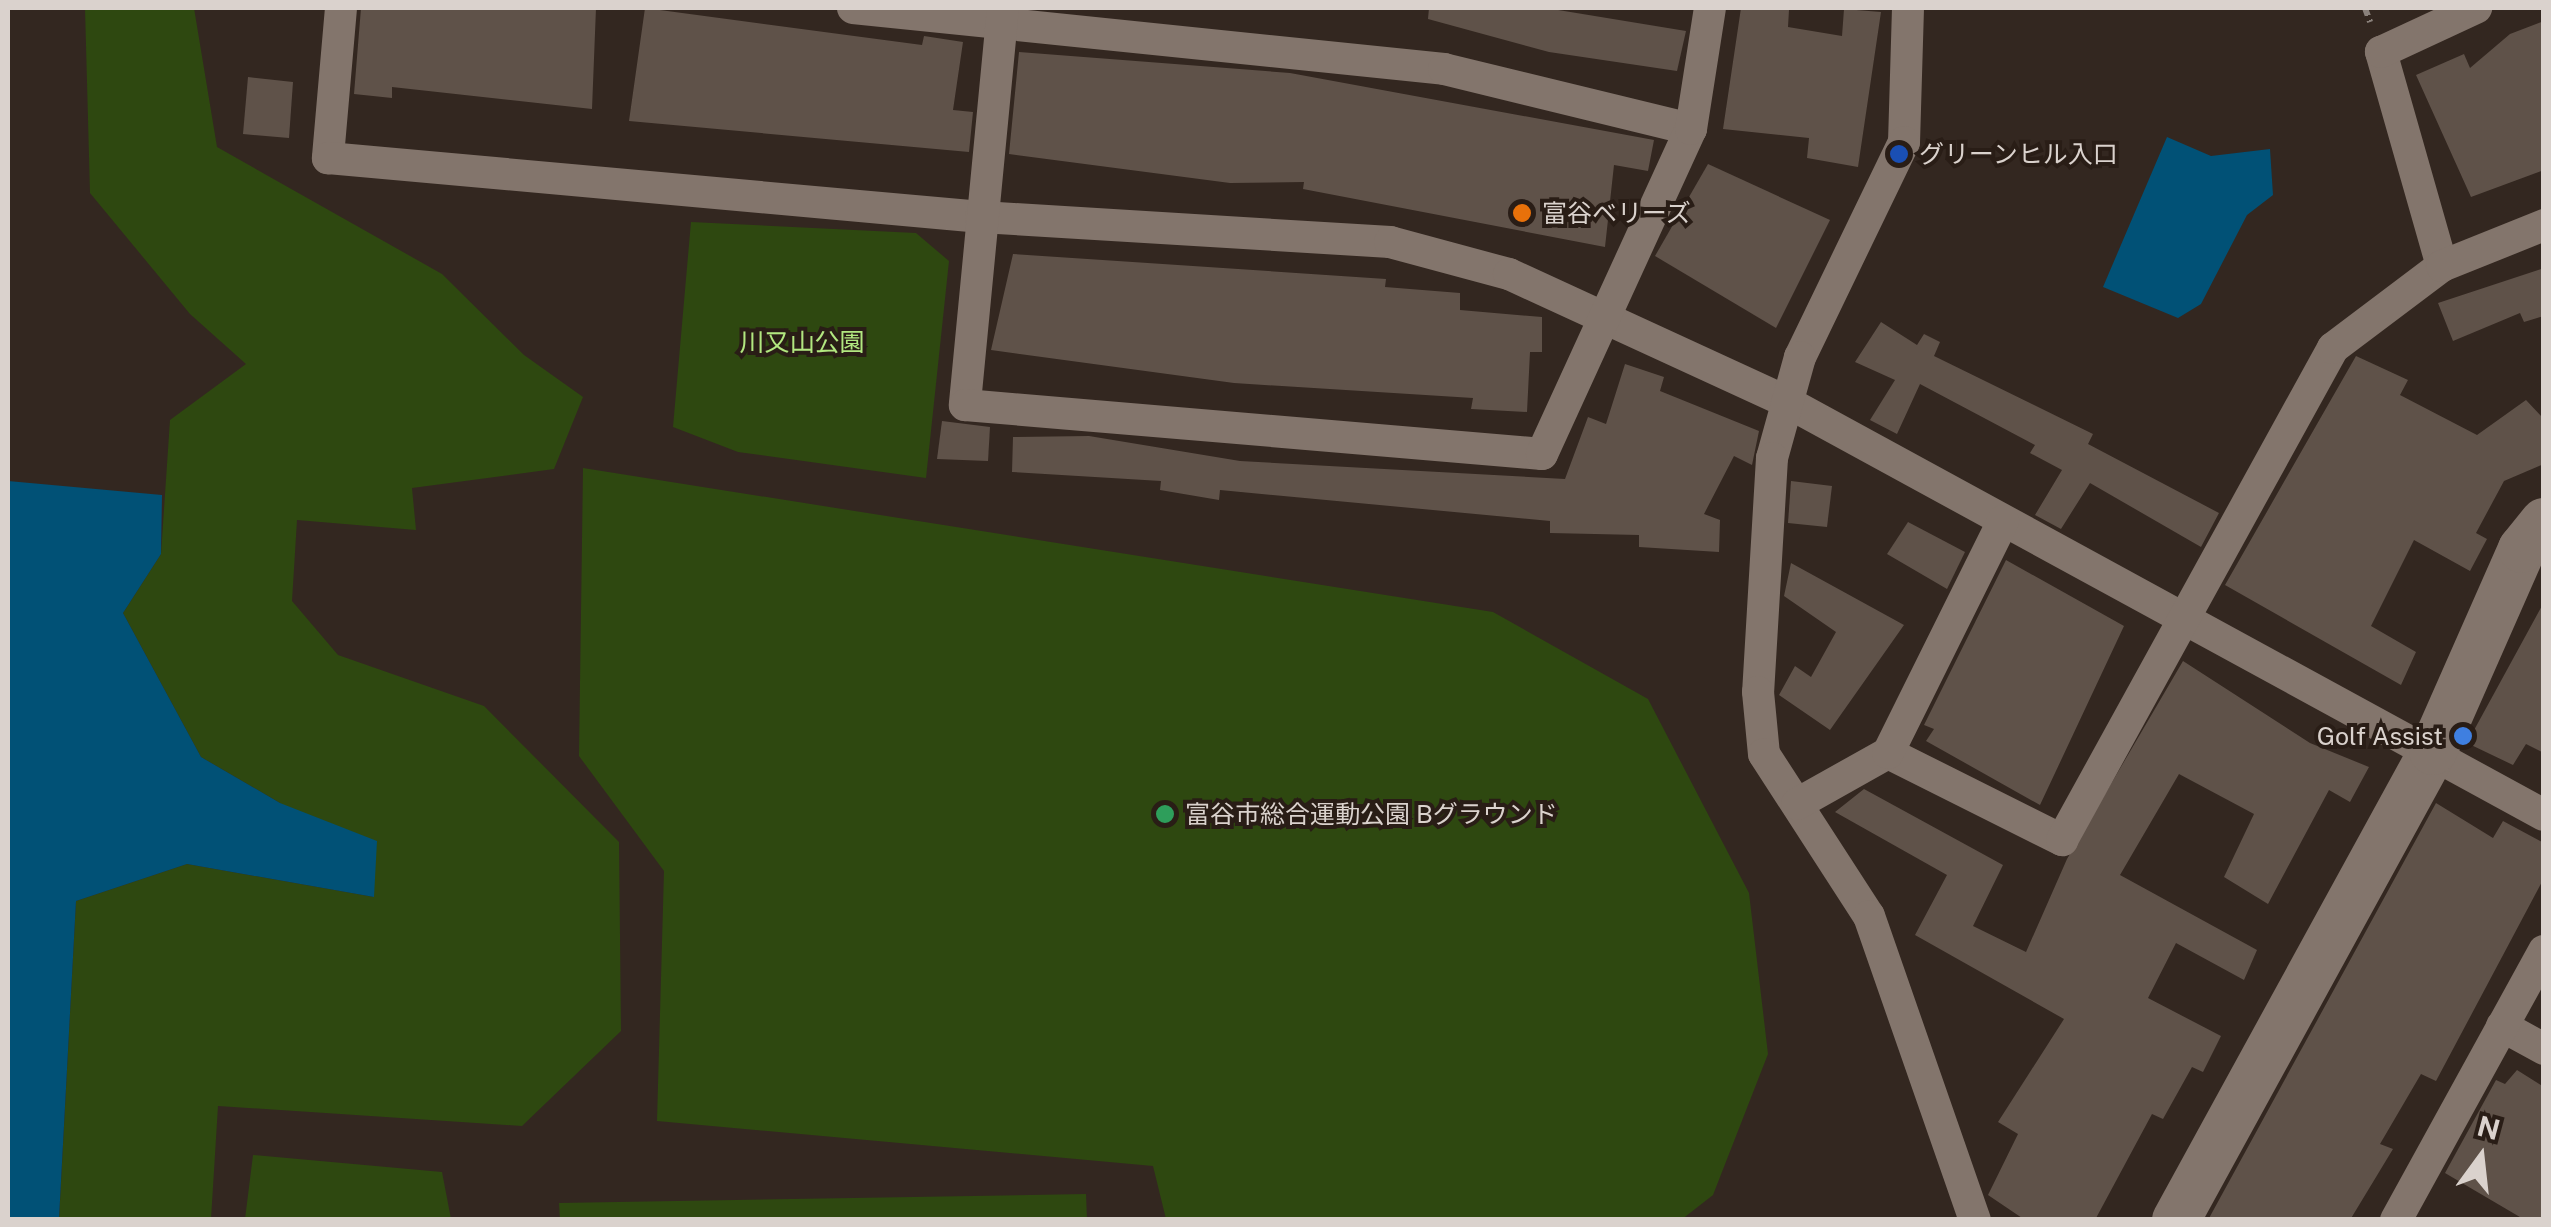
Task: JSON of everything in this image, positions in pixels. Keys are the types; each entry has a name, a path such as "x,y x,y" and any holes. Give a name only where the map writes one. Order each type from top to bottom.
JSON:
{"street":[{"path":"341,8 328,158 981,217 1390,242 1510,274 1787,402 2002,521 2190,618 2544,815"},
{"path":"853,8 1003,15 1444,68 1691,129"},
{"path":"1003,15 965,405 1542,454 1691,129 1710,8"},
{"path":"1908,8 1904,142 1787,402 1772,458 1758,692 1764,754 1869,916 1975,1220"},
{"path":"2442,266 2381,52 2476,8"},
{"path":"1888,754 2062,840 2190,618 2332,348 2442,266 2544,225"},
{"path":"1797,804 1888,754 2002,521"},
{"path":"2176,1220 2433,751 2522,548 2544,522"},
{"path":"2402,1217 2544,951"},
{"path":"2502,1026 2544,1049"}],"green space":[{"path":"85,8 194,8 217,147 442,274 524,355 583,397 554,469 412,488 416,530 297,520 292,601 338,655 484,706 619,842 621,1031 522,1126 218,1106 211,1219 59,1220 76,901 187,864 374,897 280,803 201,757 123,613 161,554 170,420 246,364 190,314 90,193"},
{"name":"川又山公園","path":"691,222 916,233 949,261 926,478 738,452 673,427"},
{"name":"富谷市総合運動公園 Bグラウンド","path":"583,468 1493,612 1648,699 1749,893 1768,1054 1713,1195 1681,1220 1166,1219 1153,1166 657,1121 664,871 579,756"},
{"path":"253,1155 442,1172 451,1219 245,1219"},
{"path":"1086,1194 1087,1220 560,1220 559,1203"}],"water":[{"path":"2167,137 2211,156 2270,149 2273,195 2247,215 2201,304 2178,318 2103,287"},
{"path":"8,481 162,495 161,554 123,613 201,757 280,803 377,841 374,897 187,864 76,901 59,1219 8,1219"}],"building":[{"path":"361,8 596,8 592,109 392,87 392,98 354,94"},
{"path":"645,8 922,45 924,36 963,42 953,110 973,112 969,152 629,121"},
{"path":"1429,8 1546,8 1686,31 1677,71 1549,52 1428,19"},
{"path":"1741,8 1789,10 1788,27 1842,36 1844,9 1881,12 1858,167 1807,158 1809,138 1723,129"},
{"path":"2544,21 2544,170 2471,197 2416,75 2464,54 2470,68 2510,34"},
{"path":"1019,52 1290,73 1654,140 1648,171 1614,165 1605,247 1303,189 1304,182 1230,183 1009,154"},
{"path":"248,77 293,82 289,138 243,134"},
{"path":"1708,164 1830,220 1776,328 1655,256"},
{"path":"1013,254 1386,279 1385,287 1460,293 1460,310 1542,317 1542,352 1530,352 1527,412 1471,409 1473,398 1234,383 991,350"},
{"path":"2544,268 2544,316 2524,322 2520,313 2453,341 2438,303"},
{"path":"1881,322 1917,345 1924,334 1940,342 1934,356 2093,434 2088,444 2219,513 2201,547 2090,483 2061,529 2035,515 2062,470 2030,453 2035,445 1920,384 1897,434 1870,420 1895,380 1855,362"},
{"path":"2356,356 2408,380 2400,395 2477,435 2526,400 2544,419 2544,464 2504,481 2476,533 2487,539 2470,571 2414,540 2371,626 2416,652 2401,685 2225,585"},
{"path":"1625,364 1664,377 1660,391 1759,431 1752,465 1734,456 1704,514 1720,520 1719,552 1639,547 1639,535 1550,533 1550,521 1220,490 1219,500 1160,490 1161,481 1012,472 1013,437 1089,436 1240,461 1565,479 1588,417 1606,424"},
{"path":"942,421 990,427 988,461 937,459"},
{"path":"1791,481 1832,486 1827,527 1788,523"},
{"path":"1908,522 1965,552 1947,589 1887,554"},
{"path":"2006,560 2124,626 2040,805 1926,741 1934,729 1924,725"},
{"path":"1791,563 1904,625 1830,730 1779,695 1795,666 1811,677 1836,632 1784,596"},
{"path":"2544,602 2544,753 2526,744 2513,765 2467,743"},
{"path":"2183,661 2310,743 2369,767 2350,802 2329,790 2268,904 2224,877 2254,814 2179,774 2120,875 2257,950 2244,980 2176,943 2148,998 2221,1036 2203,1072 2192,1067 2163,1119 2152,1114 2095,1220 2025,1220 1988,1195 2018,1134 1998,1122 2064,1019 1915,935 1947,875 1835,812 1864,789 2003,865 1973,926 2026,952 2067,859"},
{"path":"2436,803 2493,838 2503,821 2544,843 2544,878 2436,1081 2421,1074 2380,1144 2393,1149 2350,1220 2208,1220"},
{"path":"2517,1070 2544,1087 2544,1220 2525,1220 2445,1173 2496,1080 2505,1084"}],"place":[{"name":"グリーンヒル入口","path":"1899,154"},
{"name":"富谷ベリーズ","path":"1522,213"},
{"name":"Golf Assist","path":"2463,736"},
{"name":"富谷市総合運動公園 Bグラウンド","path":"1165,814"}]}
